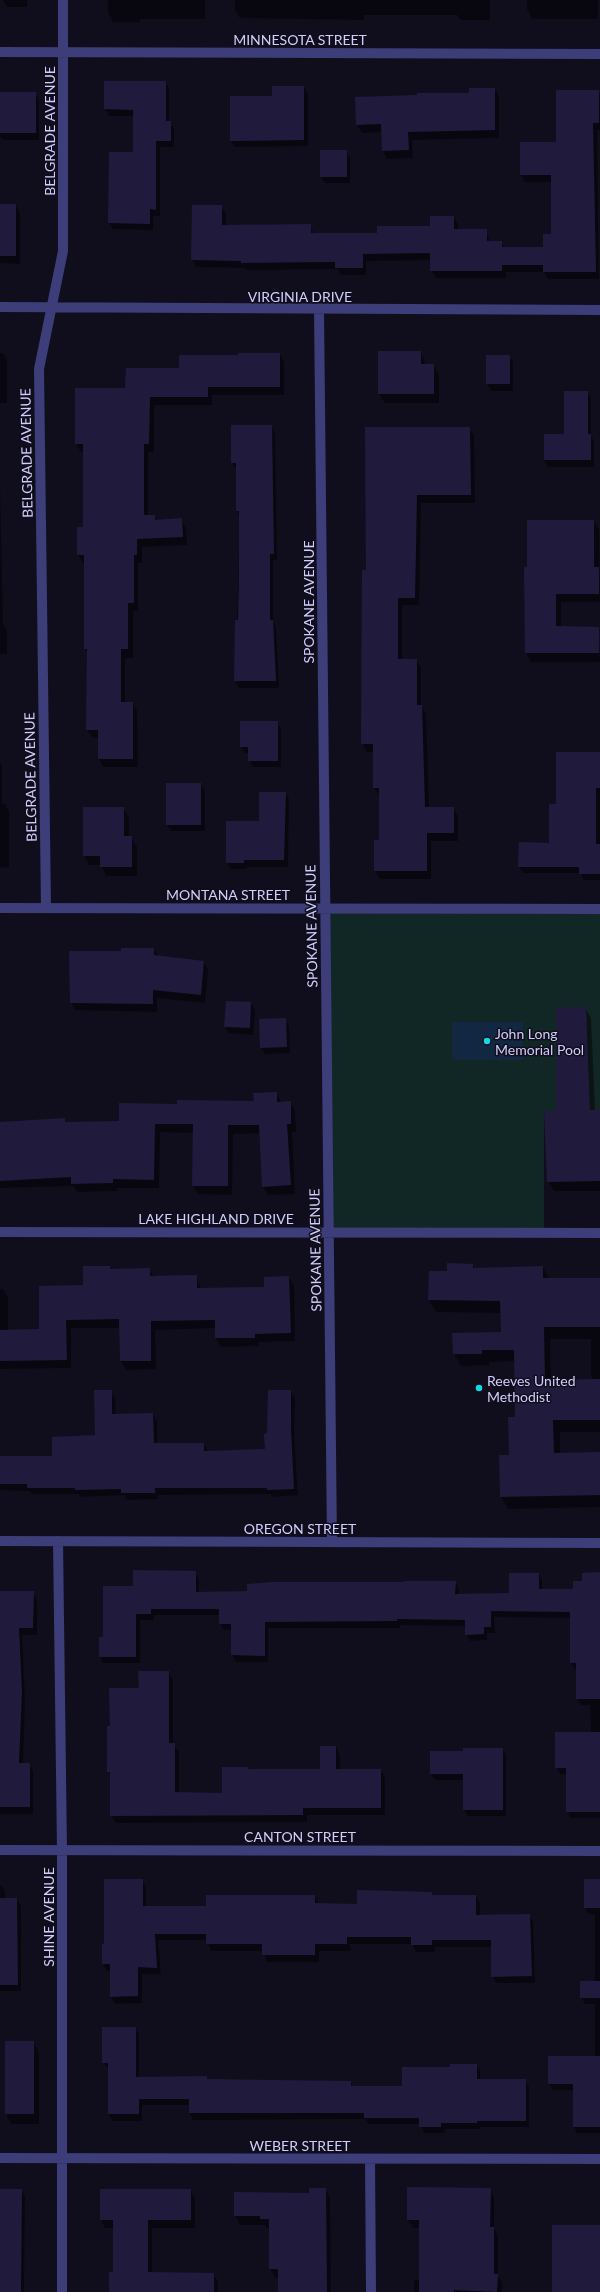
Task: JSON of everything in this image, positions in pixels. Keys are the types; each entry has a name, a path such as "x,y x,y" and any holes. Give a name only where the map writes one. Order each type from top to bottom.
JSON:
{"street":[{"name":"BELGRADE AVENUE","path":"46,908 39,369 62,251 63,0"},
{"name":"MINNESOTA STREET","path":"0,52 600,54"},
{"name":"VIRGINIA DRIVE","path":"0,308 600,310"},
{"name":"SPOKANE AVENUE","path":"319,310 324,908 332,1542"},
{"name":"MONTANA STREET","path":"0,908 600,909"},
{"name":"LAKE HIGHLAND DRIVE","path":"0,1232 600,1233"},
{"name":"OREGON STREET","path":"0,1541 600,1542"},
{"name":"SHINE AVENUE","path":"58,1541 62,1850 62,2292"},
{"name":"CANTON STREET","path":"0,1850 600,1851"},
{"name":"WEBER STREET","path":"0,2158 370,2160 600,2159"},
{"path":"370,2160 371,2292"}],"green space":[{"path":"324,908 600,909 600,1110 544,1111 544,1233 329,1233"}],"water":[{"name":"John Long Memorial Pool","path":"452,1022 523,1022 523,1060 452,1060"}],"building":[{"path":"104,81 166,81 166,121 171,121 171,141 156,141 156,210 150,209 150,224 108,223 109,152 133,152 133,110 104,109"},
{"path":"272,86 304,86 304,140 230,141 230,96 272,96"},
{"path":"469,88 495,88 495,130 408,132 409,150 382,151 381,124 356,125 355,97 417,95 417,93 469,93"},
{"path":"556,90 599,90 599,123 593,123 596,272 543,272 543,265 502,265 502,271 430,271 430,253 363,254 363,268 335,268 335,262 241,263 241,261 191,260 192,205 222,205 222,225 311,224 311,233 377,233 377,226 430,226 430,216 454,216 454,229 487,229 487,241 502,241 502,247 543,247 543,234 551,234 551,175 520,175 520,142 556,142"},
{"path":"0,92 36,92 36,133 0,133"},
{"path":"320,150 347,150 347,177 320,177"},
{"path":"0,204 16,204 16,256 0,256"},
{"path":"378,351 421,351 421,364 434,364 434,394 378,394"},
{"path":"238,353 280,353 280,387 208,387 208,397 150,397 149,444 144,444 144,515 155,515 155,520 182,518 183,537 137,539 137,555 134,555 134,603 128,603 128,649 121,649 121,702 133,702 133,759 98,759 98,730 86,730 87,649 84,649 84,555 77,555 77,527 83,527 83,444 75,444 75,388 125,388 126,368 179,368 179,355 238,355"},
{"path":"486,355 510,355 510,384 486,384"},
{"path":"564,391 588,391 588,434 591,434 591,460 544,460 544,434 564,434"},
{"path":"231,425 272,425 274,554 270,554 270,620 273,620 276,681 234,681 235,620 238,620 239,511 236,511 236,463 231,463"},
{"path":"365,427 470,427 471,495 417,495 415,598 398,598 398,659 417,659 417,705 422,705 425,807 454,807 454,833 427,833 427,871 374,871 374,840 379,840 379,788 373,788 373,744 361,744 362,570 366,570"},
{"path":"527,520 594,520 594,567 599,567 599,594 556,594 556,626 599,627 599,653 525,653 524,567 527,567"},
{"path":"240,721 278,721 278,761 248,761 248,747 240,747"},
{"path":"556,752 600,752 600,788 596,788 596,844 600,844 600,874 579,874 579,867 518,867 519,842 549,843 549,804 556,804"},
{"path":"166,783 201,783 201,825 166,825"},
{"path":"259,792 286,792 284,860 244,860 244,863 226,863 226,821 259,821"},
{"path":"83,807 124,807 124,836 132,836 132,867 100,867 100,856 83,856"},
{"path":"121,948 154,948 154,955 204,961 201,995 153,990 153,1004 70,1003 69,951 121,951"},
{"path":"226,1001 251,1002 250,1028 224,1027"},
{"path":"586,1007 590,1110 600,1110 600,1181 547,1182 544,1111 556,1111 556,1008"},
{"path":"286,1018 287,1047 260,1048 259,1019"},
{"path":"277,1092 277,1102 291,1101 291,1124 287,1124 291,1185 262,1187 259,1125 228,1125 228,1186 192,1186 193,1124 155,1124 154,1180 113,1179 113,1183 71,1184 71,1177 0,1181 0,1122 65,1118 65,1122 119,1121 119,1103 177,1104 177,1100 254,1101 253,1093"},
{"path":"447,1263 473,1264 473,1268 543,1266 543,1278 600,1278 600,1327 544,1327 545,1380 600,1379 600,1420 553,1420 554,1453 600,1452 600,1495 500,1497 499,1455 509,1455 508,1417 515,1417 514,1350 482,1350 482,1354 453,1354 452,1333 501,1332 500,1301 428,1300 429,1271 447,1271"},
{"path":"83,1266 110,1266 110,1269 150,1268 150,1276 197,1275 197,1288 264,1287 264,1277 289,1276 291,1333 255,1334 255,1338 215,1338 215,1320 151,1321 151,1361 120,1361 119,1319 66,1320 67,1360 0,1361 0,1330 39,1329 39,1286 83,1285"},
{"path":"94,1390 112,1390 112,1414 153,1413 154,1443 204,1443 204,1451 265,1449 264,1434 267,1433 268,1390 291,1390 294,1489 155,1488 155,1493 121,1493 121,1489 75,1490 75,1488 27,1488 27,1484 0,1484 0,1456 52,1456 52,1437 95,1435"},
{"path":"133,1570 196,1571 196,1592 247,1591 247,1584 271,1582 456,1581 455,1594 509,1593 509,1573 539,1573 539,1589 573,1589 573,1581 582,1581 582,1573 600,1572 600,1699 576,1699 576,1663 570,1663 570,1612 491,1611 491,1627 484,1627 484,1634 465,1635 465,1620 397,1619 397,1621 265,1622 265,1656 231,1655 231,1624 219,1624 219,1609 151,1609 151,1614 136,1614 136,1657 99,1657 99,1637 103,1637 103,1586 133,1586"},
{"path":"0,1591 34,1591 33,1628 19,1628 22,1691 19,1763 30,1763 30,1807 0,1807"},
{"path":"138,1671 169,1671 169,1743 175,1743 175,1792 222,1793 222,1767 248,1767 248,1769 320,1769 320,1746 336,1746 336,1769 381,1769 381,1808 303,1808 303,1815 110,1816 110,1772 107,1772 107,1726 110,1726 109,1688 139,1688"},
{"path":"555,1732 600,1732 600,1812 566,1812 566,1768 555,1768"},
{"path":"463,1748 503,1748 503,1810 463,1810 463,1774 430,1774 430,1751 463,1751"},
{"path":"104,1879 143,1879 143,1906 206,1906 206,1895 315,1895 315,1903 357,1904 357,1890 432,1892 432,1895 476,1895 476,1915 530,1914 532,1976 491,1977 491,1940 432,1940 432,1945 411,1945 411,1937 347,1937 347,1944 315,1944 315,1955 262,1955 262,1944 206,1944 206,1934 155,1934 157,1968 138,1967 138,1996 110,1997 110,1964 102,1964 102,1944 104,1944"},
{"path":"584,1879 600,1879 600,1908 584,1908"},
{"path":"0,1898 17,1898 18,1985 0,1985"},
{"path":"580,1981 600,1981 600,1998 580,1998"},
{"path":"102,2027 136,2027 136,2077 207,2076 207,2079 351,2081 351,2086 402,2086 402,2067 450,2067 450,2064 477,2064 477,2079 526,2079 526,2121 441,2123 441,2127 419,2127 419,2118 364,2118 364,2113 189,2113 189,2099 139,2099 139,2114 108,2114 108,2063 102,2063"},
{"path":"5,2041 34,2041 34,2114 5,2114"},
{"path":"548,2056 600,2056 600,2127 573,2127 573,2084 548,2084"},
{"path":"407,2187 491,2188 490,2227 494,2227 494,2274 498,2274 497,2292 454,2290 454,2292 419,2292 419,2220 407,2220"},
{"path":"309,2188 326,2188 327,2292 278,2292 278,2269 269,2269 269,2219 260,2219 260,2216 234,2216 234,2192 309,2193"},
{"path":"0,2189 22,2189 21,2292 0,2292"},
{"path":"100,2189 191,2189 191,2220 148,2220 148,2272 214,2273 214,2292 109,2292 109,2272 113,2272 113,2220 100,2220"},
{"path":"552,2225 600,2225 600,2292 552,2292"}],"place":[{"name":"John Long Memorial Pool","path":"487,1041"},
{"name":"Reeves United Methodist","path":"479,1388"}]}
